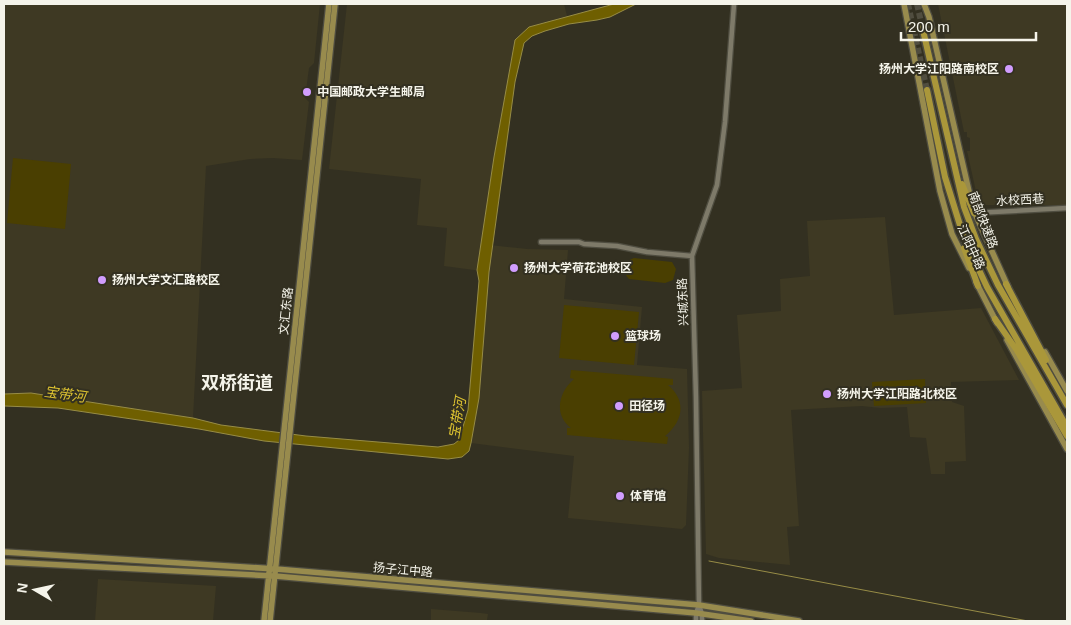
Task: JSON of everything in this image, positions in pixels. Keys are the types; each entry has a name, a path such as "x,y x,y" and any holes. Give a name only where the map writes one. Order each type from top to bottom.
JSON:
{"highway":[{"name":"南部快速路","path":"922,26 964,207 976,239 998,285 1066,403"},
{"name":"南部快速路","path":"927,90 945,177 968,246 987,287 1067,427"},
{"path":"938,98 945,116 962,184 974,213"},
{"path":"945,177 948,198 978,286"},
{"path":"1006,284 1028,324 1066,403"},
{"path":"995,319 1016,349 1067,436"}],"main road":[{"name":"文汇东路","path":"270,621 287,460 289,414 329,4"},
{"name":"文汇东路","path":"264,621 280,459 289,414 335,4"},
{"name":"江阳中路","path":"904,4 940,191 952,234 995,319 1067,449"},
{"name":"江阳中路","path":"924,4 929,17 974,213 1006,284 1067,391"},
{"name":"扬子江中路","path":"4,552 276,568 698,605 799,621"},
{"name":"扬子江中路","path":"4,562 268,575 699,614 751,621"}],"street":[{"name":"兴城东路","path":"702,621 698,605 696,390 692,256 718,185 734,4"},
{"name":"水校西巷","path":"974,213 1067,208"},
{"path":"541,242 579,242 617,246 647,252 692,256"},
{"name":"兴城东路","path":"696,621 699,614"}],"shaded area":[{"name":"扬州大学文汇路校区","path":"4,4 320,4 314,63 309,68 305,98 309,102 302,160 250,159 206,166 193,418 31,393 4,394"},
{"name":"扬州大学荷花池校区","path":"347,4 564,4 567,16 529,27 515,40 481,244 527,249 568,250 564,299 642,307 637,365 687,369 689,448 686,525 682,529 568,518 574,456 471,443 479,398 489,272 444,266 447,228 417,225 421,179 329,169"},
{"path":"614,4 636,4 610,17 569,24 545,31 532,36 524,43 515,82 489,272 479,398 469,451 462,457 448,459 264,441 199,429 58,408 4,406 4,394 31,393 193,418 221,425 306,436 438,447 454,444 459,440 468,410 479,281 477,270 494,157 515,40 529,27"},
{"name":"扬州大学江阳路南校区","path":"938,4 1067,4 1067,205 979,205 967,151 970,151 970,138 967,137 967,132 964,132"},
{"path":"13,158 71,164 65,229 7,223"},
{"name":"扬州大学江阳路北校区","path":"885,217 894,315 981,308 1019,380 951,382 952,402 964,406 966,461 945,462 945,474 931,474 926,438 910,437 907,407 881,408 862,406 791,410 799,526 787,527 790,565 719,558 706,554 702,391 742,388 737,315 781,311 780,279 810,276 807,221"},
{"path":"634,258 672,262 676,269 673,280 665,283 629,279 626,276 624,267 627,262"},
{"path":"564,305 639,312 634,365 559,358"},
{"name":"田径场","path":"571,370 673,379 673,385 668,385 678,398 680,411 676,424 665,436 668,437 667,444 567,435 567,428 571,428 562,416 560,403 565,390 574,379 570,378"},
{"path":"925,379 926,403 874,406 872,382"},
{"path":"98,579 216,586 213,621 95,621"},
{"path":"431,609 488,614 487,620 431,621"}],"waterway":[{"path":"709,561 1028,621"}],"tunnel":[{"path":"908,4 927,90"},
{"path":"917,4 922,26"}],"place":[{"name":"扬州大学江阳路南校区","path":"1009,69"},
{"name":"中国邮政大学生邮局","path":"307,92"},
{"name":"扬州大学荷花池校区","path":"514,268"},
{"name":"扬州大学文汇路校区","path":"102,280"},
{"name":"篮球场","path":"615,336"},
{"name":"扬州大学江阳路北校区","path":"827,394"},
{"name":"田径场","path":"619,406"},
{"name":"体育馆","path":"620,496"}],"district":[{"name":"双桥街道","path":"237,383"}],"water label":[{"name":"宝带河","path":"65,394"},
{"name":"宝带河","path":"457,418"}]}
